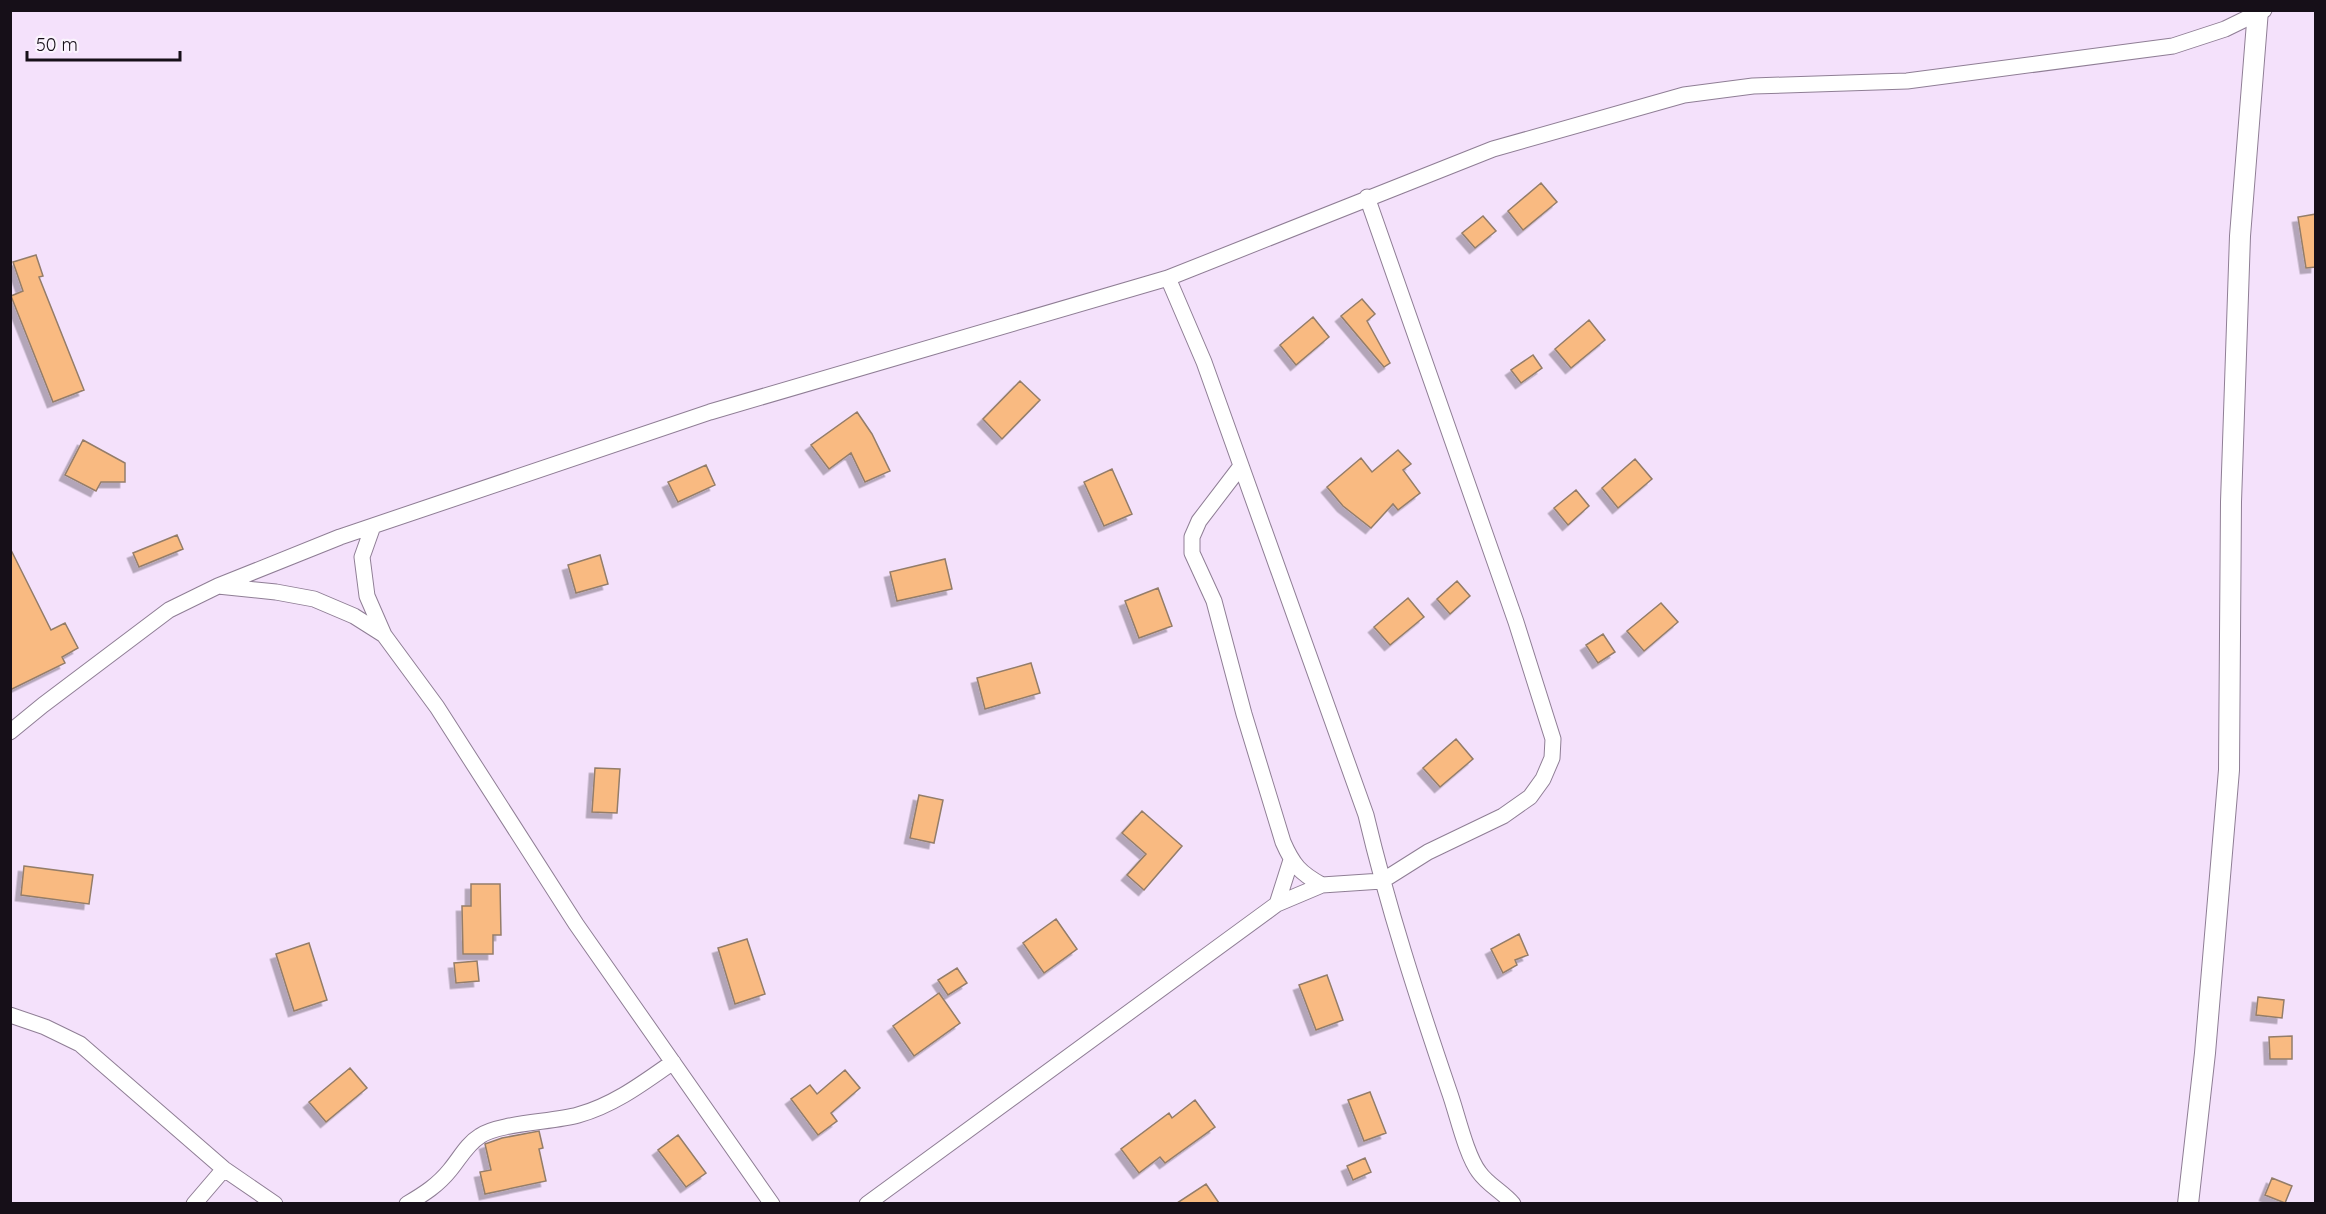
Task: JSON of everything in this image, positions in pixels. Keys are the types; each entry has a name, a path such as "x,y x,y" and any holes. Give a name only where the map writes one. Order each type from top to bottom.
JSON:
{"street":[{"path":"10,732 169,610 218,586 340,537 710,412 1168,278 1492,148 1684,95 1753,86 1907,81 2173,46 2225,29 2260,11"},
{"path":"2188,1203 2205,1053 2229,770 2231,502 2240,236 2260,11"},
{"path":"867,1203 1277,904 1322,885 1382,881 1428,852 1503,816 1530,797 1543,778 1552,758 1553,739 1516,622 1367,198"},
{"path":"1168,278 1204,362 1366,815 1382,881 1432,1041 1474,1162 1489,1184 1513,1203"},
{"path":"1241,466 1219,499 1199,521 1192,537 1192,553 1214,601 1244,714 1291,860 1304,875 1322,885"},
{"path":"373,526 362,557 368,596 384,635 437,707 576,924 772,1203"},
{"path":"218,586 276,592 314,599 354,616 384,635"},
{"path":"1277,904 1291,860"},
{"path":"10,1015 45,1027 80,1044 224,1169 274,1203"},
{"path":"407,1203 432,1188 481,1135 498,1129 578,1115 609,1104 674,1062"},
{"path":"194,1203 224,1169"}],"building":[{"path":"1541,183 1557,202 1523,230 1508,211"},
{"path":"2316,214 2316,267 2306,268 2298,217"},
{"path":"1483,216 1496,231 1475,248 1462,233"},
{"path":"36,255 43,276 39,277 84,390 53,402 11,296 23,291 13,262"},
{"path":"1362,299 1375,314 1367,321 1390,363 1384,367 1341,316"},
{"path":"1313,317 1329,337 1296,365 1280,345"},
{"path":"1589,320 1605,340 1571,368 1555,349"},
{"path":"1533,355 1542,368 1521,383 1511,370"},
{"path":"1020,381 1040,400 1002,439 983,419"},
{"path":"857,412 872,434 890,471 865,482 851,453 829,469 811,445"},
{"path":"83,440 125,463 125,482 101,482 96,491 65,475"},
{"path":"1398,450 1411,464 1403,470 1420,493 1398,510 1393,504 1371,528 1343,506 1327,487 1361,458 1372,472"},
{"path":"1635,459 1652,479 1618,508 1602,488"},
{"path":"706,465 715,485 678,502 668,482"},
{"path":"1112,469 1132,514 1104,526 1084,482"},
{"path":"1576,490 1589,506 1568,525 1554,508"},
{"path":"177,535 183,549 139,567 133,553"},
{"path":"10,548 51,630 65,623 78,648 62,657 65,663 10,690"},
{"path":"600,555 608,584 576,593 568,565"},
{"path":"945,559 952,589 897,601 890,572"},
{"path":"1457,581 1470,596 1450,614 1437,599"},
{"path":"1158,588 1172,626 1139,638 1125,601"},
{"path":"1408,598 1424,617 1390,645 1374,627"},
{"path":"1661,603 1678,622 1644,651 1627,631"},
{"path":"1603,634 1615,652 1598,663 1586,645"},
{"path":"1031,663 1040,693 985,709 977,678"},
{"path":"1456,739 1473,759 1440,787 1423,768"},
{"path":"595,768 620,769 617,813 592,812"},
{"path":"919,795 943,800 934,843 910,838"},
{"path":"1142,811 1182,846 1144,890 1127,875 1146,854 1122,833"},
{"path":"24,866 93,875 89,904 21,895"},
{"path":"471,884 500,884 501,935 493,935 493,954 463,954 462,906 471,906"},
{"path":"1056,919 1077,949 1044,973 1023,943"},
{"path":"1519,934 1528,955 1515,960 1517,965 1503,973 1491,949"},
{"path":"747,939 765,994 735,1004 718,948"},
{"path":"309,943 327,1000 294,1011 276,954"},
{"path":"477,961 479,981 456,983 454,963"},
{"path":"957,968 967,983 948,995 938,980"},
{"path":"1327,975 1343,1020 1316,1030 1299,985"},
{"path":"939,993 960,1023 914,1056 893,1026"},
{"path":"2258,997 2284,1000 2282,1018 2256,1015"},
{"path":"2292,1036 2292,1059 2270,1059 2269,1037"},
{"path":"350,1068 367,1088 326,1122 309,1102"},
{"path":"845,1070 860,1088 831,1113 837,1121 818,1135 791,1099 810,1085 817,1094"},
{"path":"1370,1092 1386,1133 1364,1141 1348,1100"},
{"path":"1195,1100 1215,1127 1165,1163 1160,1157 1139,1173 1121,1149 1169,1113 1172,1118"},
{"path":"539,1131 543,1148 539,1149 546,1181 485,1194 480,1172 491,1170 485,1144 502,1138"},
{"path":"678,1135 706,1173 686,1187 658,1150"},
{"path":"1365,1158 1371,1172 1353,1180 1347,1166"},
{"path":"2272,1178 2292,1186 2285,1203 2265,1195"},
{"path":"1206,1184 1219,1203 1177,1203"}]}
